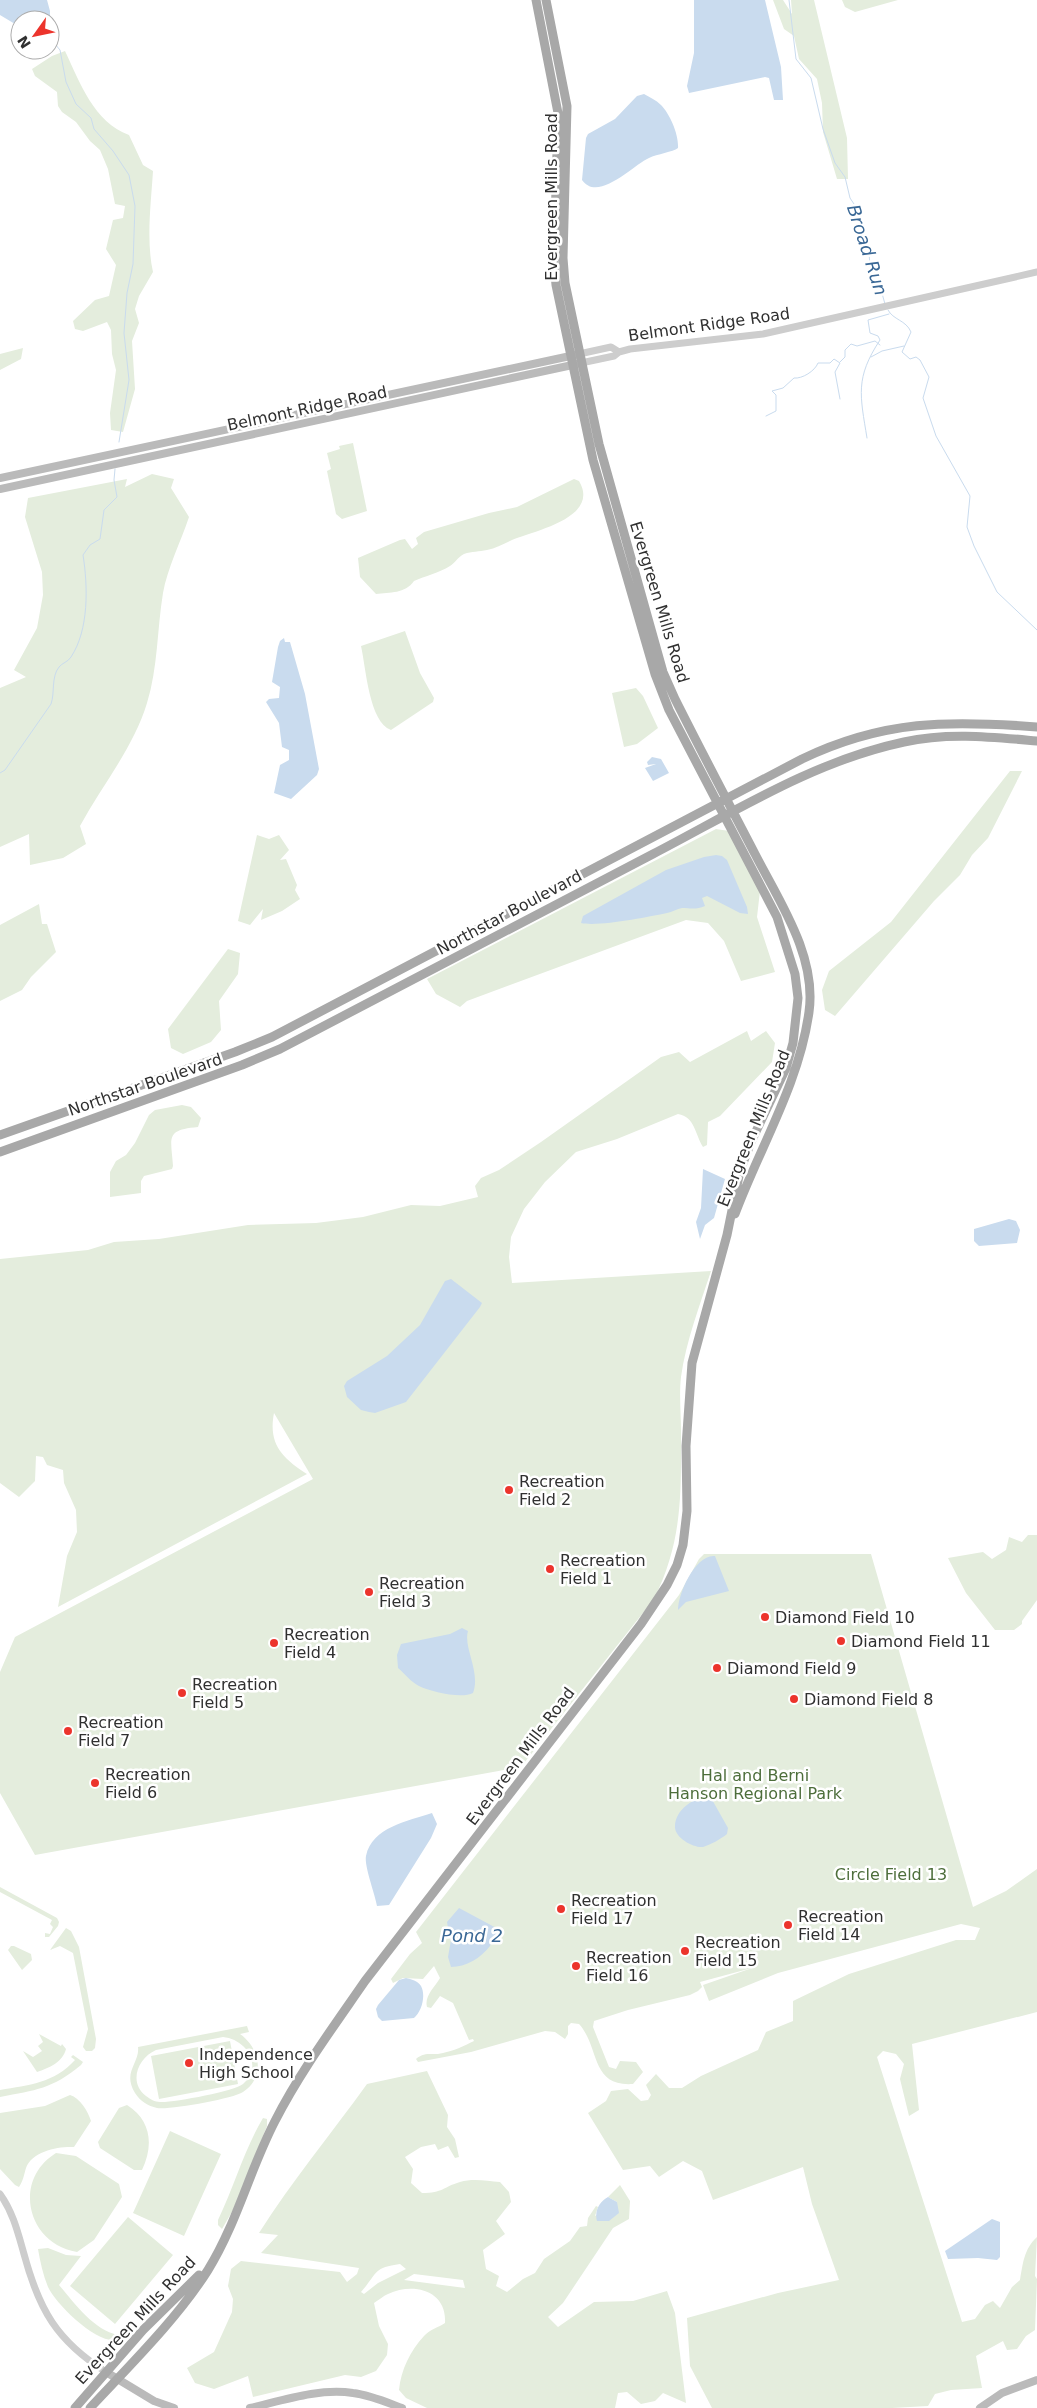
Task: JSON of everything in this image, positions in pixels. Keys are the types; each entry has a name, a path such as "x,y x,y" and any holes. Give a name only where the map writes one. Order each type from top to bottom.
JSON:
{"main road":[{"name":"Evergreen Mills Road","path":"536,0 556,95 558,127 554,263 557,294 576,360"},
{"name":"Evergreen Mills Road","path":"546,0 567,106 563,258 566,294 593,460 655,674 670,710 793,928 807,972 810,997 808,1018 794,1075 750,1175 727,1235"},
{"name":"Belmont Ridge Road","path":"0,478 576,360"},
{"name":"Belmont Ridge Road","path":"0,489 576,360"},
{"name":"Northstar Boulevard","path":"0,1136 228,1055 272,1037 815,753 867,734 916,725 975,722 1037,727"},
{"name":"Northstar Boulevard","path":"0,1152 242,1065 280,1049 730,814 830,764 902,742 952,736 1037,740"},
{"name":"Evergreen Mills Road","path":"90,2408 178,2309 207,2272 237,2211 274,2122 332,2029 365,1981 635,1632 663,1593 677,1565 686,1529 687,1426 692,1363 727,1235 740,1171 750,1142 786,1068 793,1043 798,998 795,974 777,917 730,814"},
{"path":"777,917 784,922 798,964 802,970 807,972"},
{"path":"795,974 802,983 808,1018"},
{"name":"Evergreen Mills Road","path":"75,2408 143,2330 187,2287 216,2253"},
{"path":"117,2378 120,2370 172,2310 187,2287"},
{"path":"106,2372 154,2401 174,2408"},
{"path":"980,2408 1002,2393 1037,2380"},
{"path":"250,2408 314,2394 340,2392 367,2396 402,2408"}],"street":[{"name":"Belmont Ridge Road","path":"576,360 611,347 619,352 641,347 762,334 1037,272"},
{"path":"0,2194 12,2214 32,2284 46,2314 66,2342 106,2372"}],"green space":[{"path":"773,0 783,0 792,14 791,0 814,0 847,138 848,179 837,179 823,132 822,103 817,79 799,59 794,36 784,29"},
{"path":"842,0 898,0 855,12 845,7"},
{"path":"65,51 83,88 97,111 106,121 129,135 143,165 153,171 149,235 153,272 139,296 135,309 139,323 132,341 135,389 123,432 111,430 110,413 116,370 112,354 111,330 107,322 83,331 75,329 73,321 95,300 109,296 116,265 106,249 113,220 123,218 125,206 115,204 108,169 100,150 90,141 76,122 62,112 58,106 57,92 35,76 32,69 46,60 60,60 60,53"},
{"path":"23,348 21,359 0,370 0,354"},
{"path":"353,443 367,511 342,519 336,514 327,471 331,469 327,453 340,449 339,446"},
{"path":"152,474 174,479 171,488 189,517 165,584 151,690 147,703 134,736 80,826 86,844 63,858 30,865 29,834 0,847 0,688 26,677 14,670 37,628 43,595 42,572 25,517 28,498 127,479 125,487"},
{"path":"574,479 579,481 583,494 581,505 573,514 562,521 493,548 464,554 450,566 414,581 402,590 376,594 360,577 358,558 405,539 412,549 418,544 416,538 424,532 517,507"},
{"path":"405,631 420,673 434,698 433,702 391,730 378,717 373,706 361,646"},
{"path":"636,688 643,696 658,728 637,744 624,747 612,693"},
{"path":"1010,771 1022,771 988,838 972,855 960,875 934,901 835,1016 825,1010 822,990 829,971 891,922"},
{"path":"716,829 729,831 760,891 757,917 775,972 741,981 724,941 708,923 686,920 467,1001 460,1007 436,994 427,979"},
{"path":"257,835 269,839 279,835 289,850 280,860 286,859 297,885 295,890 300,899 282,911 261,920 263,909 250,925 238,921"},
{"path":"39,904 42,924 47,924 56,952 31,977 22,990 0,1001 0,925"},
{"path":"228,949 240,953 238,974 219,1001 221,1030 211,1042 183,1054 171,1048 168,1029"},
{"path":"747,1031 751,1041 766,1031 775,1043 772,1062 720,1116 708,1122 707,1145 703,1147 691,1122 678,1114 617,1139 576,1152 545,1182 524,1209 511,1237 509,1257 512,1283 711,1271 683,1364 680,1397 680,1496 675,1537 663,1577 654,1599 513,1777 504,1770 35,1855 0,1793 0,1672 15,1637 313,1479 274,1413 273,1433 275,1442 290,1462 307,1474 58,1607 67,1556 77,1532 76,1510 64,1483 63,1470 47,1465 43,1457 36,1456 35,1481 19,1497 0,1483 0,1259 88,1250 114,1242 159,1239 248,1225 316,1223 363,1217 411,1205 440,1206 478,1197 475,1186 481,1178 499,1170 541,1142 661,1057 679,1052 690,1062"},
{"path":"182,1105 191,1107 201,1118 198,1127 180,1130 172,1137 172,1169 144,1176 141,1181 141,1193 110,1197 110,1172 116,1161 126,1155 135,1143 149,1115 155,1110"},
{"path":"1028,1535 1037,1535 1037,1600 1022,1621 1022,1624 1014,1630 995,1630 966,1593 948,1558 983,1552 992,1559 1006,1550 1009,1537 1022,1542"},
{"path":"704,1554 871,1554 973,1907 1006,1891 1037,1869 1037,2012 912,2044 919,2110 909,2116 900,2079 904,2064 896,2054 883,2051 877,2057 962,2322 975,2319 985,2305 993,2301 1000,2308 1012,2287 1020,2280 1027,2251 1037,2237 1035,2330 1026,2336 1017,2349 1007,2350 1003,2341 976,2356 982,2388 951,2390 935,2394 928,2406 892,2408 712,2408 690,2366 687,2318 778,2293 839,2280 812,2204 803,2167 713,2200 702,2171 683,2161 659,2177 650,2166 623,2170 588,2113 606,2101 611,2091 628,2089 641,2101 648,2100 651,2095 646,2085 656,2074 669,2088 682,2088 701,2076 758,2050 766,2032 793,2021 793,2001 849,1974 956,1940 975,1940 980,1928 961,1924 778,1973 709,2001 703,1985 752,1968 700,1982 702,1987 690,1995 628,2010 594,2021 593,2027 609,2067 616,2069 620,2061 636,2062 643,2072 633,2084 619,2083 609,2079 598,2064 586,2033 579,2024 571,2023 568,2026 568,2034 565,2039 555,2032 545,2031 471,2052 418,2062 416,2059 423,2055 447,2052 474,2041 473,2039 469,2040 453,2003 440,1996 431,2008 427,2007 428,1995 440,1978 434,1966 423,1979 403,1978 393,1983 391,1979 410,1954 422,1943 416,1932 679,1595 699,1559"},
{"path":"0,1887 57,1918 58,1926 49,1937 45,1937 45,1933 50,1934 53,1927 50,1924 52,1920 0,1892"},
{"path":"66,1928 71,1931 79,1947 96,2039 95,2048 92,2051 86,2051 83,2047 88,2029 73,1953 60,1946 50,1950"},
{"path":"11,1946 31,1954 32,1960 22,1970 8,1950"},
{"path":"247,2026 249,2032 240,2034 247,2040 256,2055 257,2071 255,2079 250,2086 237,2095 187,2106 157,2108 142,2101 131,2086 131,2073 137,2058 138,2047","holes":["223,2037 231,2039 245,2048 250,2054 252,2062 249,2077 238,2087 189,2099 158,2102 146,2096 137,2084 140,2064 156,2050"]},
{"path":"39,2034 61,2046 62,2044 66,2049 59,2061 37,2072 23,2051 33,2057 42,2051 38,2046 43,2042"},
{"path":"230,2041 238,2084 159,2099 151,2056"},
{"path":"73,2055 83,2062 61,2079 34,2090 0,2097 0,2090 41,2082 58,2074 75,2060 71,2057"},
{"path":"427,2071 448,2115 447,2127 455,2139 459,2157 455,2158 448,2146 438,2150 435,2144 421,2147 405,2157 413,2169 411,2183 422,2193 439,2191 460,2182 475,2180 500,2182 509,2192 511,2202 496,2221 505,2234 483,2250 486,2269 499,2276 496,2286 507,2292 523,2279 535,2273 544,2259 570,2241 580,2227 587,2226 588,2218 596,2206 598,2207 595,2216 617,2202 608,2197 620,2185 630,2201 629,2219 613,2228 563,2303 548,2317 558,2327 594,2302 633,2301 667,2291 675,2313 686,2403 663,2393 655,2401 641,2404 627,2392 618,2393 615,2408 427,2408 406,2398 399,2390 404,2368 414,2348 426,2334 445,2323 444,2312 440,2303 434,2296 418,2289 398,2290 374,2303 379,2326 388,2344 387,2355 376,2371 361,2377 345,2375 253,2397 248,2376 214,2389 195,2383 187,2368 214,2352 232,2312 233,2299 228,2286 231,2269 241,2261 340,2272 347,2282 357,2274 359,2268 261,2253 278,2235 259,2233 298,2176 367,2084","holes":["400,2264 406,2269 378,2283 364,2294 361,2292 376,2272 384,2267","414,2274 463,2280 465,2288 404,2280"]},
{"path":"70,2095 83,2105 91,2121 74,2147 61,2147 34,2157 26,2168 19,2187 15,2185 0,2169 0,2113 45,2106"},
{"path":"127,2105 141,2118 148,2134 148,2151 142,2170 134,2170 100,2148 98,2142 119,2108"},
{"path":"263,2118 267,2119 267,2126 233,2210 222,2229 218,2225 218,2220 250,2143"},
{"path":"170,2131 221,2154 184,2236 133,2213"},
{"path":"56,2153 76,2156 119,2184 122,2197 94,2240 77,2252 60,2247 46,2237 37,2224 31,2210 30,2194 34,2179 42,2165"},
{"path":"128,2217 173,2255 115,2324 70,2286"},
{"path":"48,2248 66,2255 81,2256 59,2285 78,2308 93,2322 101,2328 118,2335 117,2340 108,2340 88,2329 68,2312 52,2294 45,2278 38,2249"}],"water":[{"path":"0,0 47,0 50,10 10,10 10,21 0,15"},
{"path":"694,0 765,0 781,67 783,100 774,100 769,78 765,77 689,93 687,86 694,53"},
{"path":"644,94 659,103 668,114 675,131 678,148 649,158 606,185 589,186 582,180 588,134 615,119 637,96"},
{"path":"284,638 285,642 290,642 305,694 319,769 317,775 291,799 274,793 280,765 289,760 289,750 282,747 279,723 266,702 269,699 279,698 280,687 272,682 278,647 280,641"},
{"path":"652,757 661,759 669,773 653,781 645,768 656,764 648,765 647,762"},
{"path":"722,856 727,860 747,907 748,914 740,913 707,896 702,898 705,906 699,908 682,908 669,913 611,923 581,923 583,916 666,870 704,857"},
{"path":"703,1169 725,1179 714,1218 705,1225 700,1239 696,1222 701,1208"},
{"path":"1009,1219 1016,1221 1020,1230 1017,1243 979,1246 974,1241 974,1229"},
{"path":"451,1279 482,1303 480,1307 406,1402 375,1413 361,1410 347,1397 344,1386 347,1381 387,1356 420,1325 445,1281"},
{"path":"715,1556 729,1591 686,1602 678,1610 684,1585 689,1576 701,1561"},
{"path":"462,1628 468,1631 468,1644 475,1677 473,1693 454,1695 424,1688 413,1682 398,1668 397,1655 401,1644 450,1634"},
{"path":"710,1796 728,1828 727,1834 706,1846 695,1846 686,1842 678,1835 675,1828 676,1821 681,1810 686,1806 698,1799"},
{"path":"432,1813 437,1824 431,1838 389,1905 377,1906 366,1861 370,1846 375,1838 392,1827"},
{"name":"Pond 2","path":"459,1908 500,1930 500,1933 478,1958 468,1964 451,1967 448,1957 452,1934 447,1922"},
{"path":"406,1978 421,1986 423,1998 419,2011 414,2018 382,2021 378,2017 376,2009 378,2005 399,1980"},
{"path":"608,2197 617,2202 619,2213 609,2221 597,2221 598,2207"},
{"path":"992,2219 1000,2222 1000,2257 997,2260 978,2258 948,2259 945,2251"}],"waterway":[{"name":"Broad Run","path":"789,0 796,59 811,78 823,129 835,163 845,177 850,198 858,210 858,222 868,244 870,264 878,279 885,304"},
{"path":"60,50 66,82 76,104 91,118 94,129 113,151 129,175 135,206 133,264 127,293 124,333 129,380 119,442"},
{"name":"Broad Run","path":"888,310 906,325 911,332 902,352 910,359 916,357 920,360 929,377 923,398 936,436 970,496 967,527 974,546 997,592 1037,630"},
{"path":"867,438 861,398 863,376 866,365 880,340 878,336 870,333 868,320 889,314"},
{"path":"840,362 845,357 845,350 851,344 857,346 875,341 880,345"},
{"path":"871,357 882,351 904,346"},
{"path":"766,416 776,411 776,395 772,391 783,388 794,378 808,374 818,363 830,363 834,359 840,363 835,372 840,399"},
{"path":"0,773 5,770 51,704 57,671 60,666 70,659 77,646 86,608 86,580 83,555 90,545 100,539 104,510 117,497 114,480 115,469"}],"place":[{"name":"Recreation Field 2","path":"509,1490"},
{"name":"Recreation Field 1","path":"550,1569"},
{"name":"Recreation Field 3","path":"369,1592"},
{"name":"Diamond Field 10","path":"765,1617"},
{"name":"Diamond Field 11","path":"841,1641"},
{"name":"Recreation Field 4","path":"274,1643"},
{"name":"Diamond Field 9","path":"717,1668"},
{"name":"Recreation Field 5","path":"182,1693"},
{"name":"Diamond Field 8","path":"794,1699"},
{"name":"Recreation Field 7","path":"68,1731"},
{"name":"Recreation Field 6","path":"95,1783"},
{"name":"Recreation Field 17","path":"561,1909"},
{"name":"Recreation Field 14","path":"788,1925"},
{"name":"Recreation Field 15","path":"685,1951"},
{"name":"Recreation Field 16","path":"576,1966"},
{"name":"Independence High School","path":"189,2063"}],"park label":[{"name":"Hal and Berni Hanson Regional Park","path":"755,1784"},
{"name":"Circle Field 13","path":"891,1874"}]}
